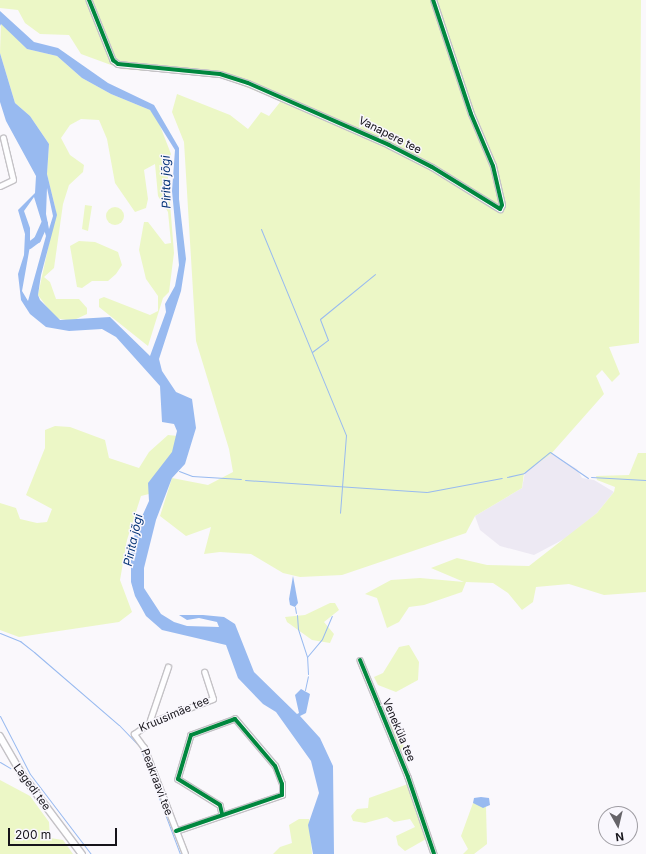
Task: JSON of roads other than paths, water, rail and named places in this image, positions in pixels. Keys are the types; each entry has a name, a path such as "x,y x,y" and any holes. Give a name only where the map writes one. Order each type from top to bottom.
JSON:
{"street":[{"name":"Vanapere tee","path":"89,0 113,60 118,64 214,73 248,83 389,145 432,167 500,209 502,205 493,166 471,114 433,0"},
{"path":"0,186 13,180 4,138"},
{"name":"Veneküla tee","path":"360,660 406,772 434,854"},
{"path":"149,723 168,667"},
{"name":"Kruusimäe tee","path":"134,734 149,723 213,699 204,672"},
{"path":"176,832 222,814 276,799 282,792 275,766 235,719 191,735 178,779 220,806 222,814"},
{"name":"Peakraavi tee","path":"134,734 144,748 185,854"},
{"name":"Lagedi tee","path":"0,736 22,774 82,854"}],"water":[{"path":"0,11 34,42 58,48 108,83 154,105 179,148 179,199 186,259 181,291 159,359 162,371 176,392 192,399 196,428 185,464 172,478 156,520 144,568 144,588 161,614 174,622 187,626 219,627 217,622 199,618 187,620 179,615 203,615 224,617 235,624 254,672 297,714 299,713 295,695 301,689 310,694 306,713 300,716 320,738 333,766 334,854 313,854 308,825 319,793 311,761 276,712 263,704 238,678 226,645 162,630 146,616 135,596 131,582 131,553 135,532 149,501 148,483 172,452 177,431 174,424 162,422 160,386 116,337 102,329 69,331 46,327 30,314 21,300 18,274 24,255 25,234 18,210 35,193 36,176 6,121 0,102 0,53 15,103 30,116 49,144 47,174 57,215 41,275 38,295 40,300 60,320 110,317 150,356 166,312 165,304 175,286 179,265 172,191 175,150 150,110 111,94 82,78 57,56 27,49 1,24 0,26","holes":["47,188 53,216 49,229 46,214","34,197 46,236 28,301 22,291 30,246 30,228 24,211"]},
{"path":"293,576 298,603 295,607 290,605 289,599"},
{"path":"474,798 489,798 490,805 483,808 473,803"}],"waterway":[{"name":"Pirita jõgi","path":"29,245 37,239 44,223"},
{"path":"261,229 346,435 340,513"},
{"path":"312,352 328,340 320,319 375,274"},
{"path":"507,477 524,473 550,452 588,478"},
{"path":"179,471 192,476 241,479"},
{"path":"591,477 646,480"},
{"path":"245,480 427,492 502,478"},
{"path":"295,607 296,613"},
{"path":"297,615 298,629 307,657"},
{"path":"308,674 307,657 322,639 332,616"},
{"path":"0,633 20,641 34,652 119,725 140,747 180,854"},
{"path":"305,690 308,676"},
{"path":"0,716 30,774 91,854"},
{"path":"0,762 10,768"}]}
